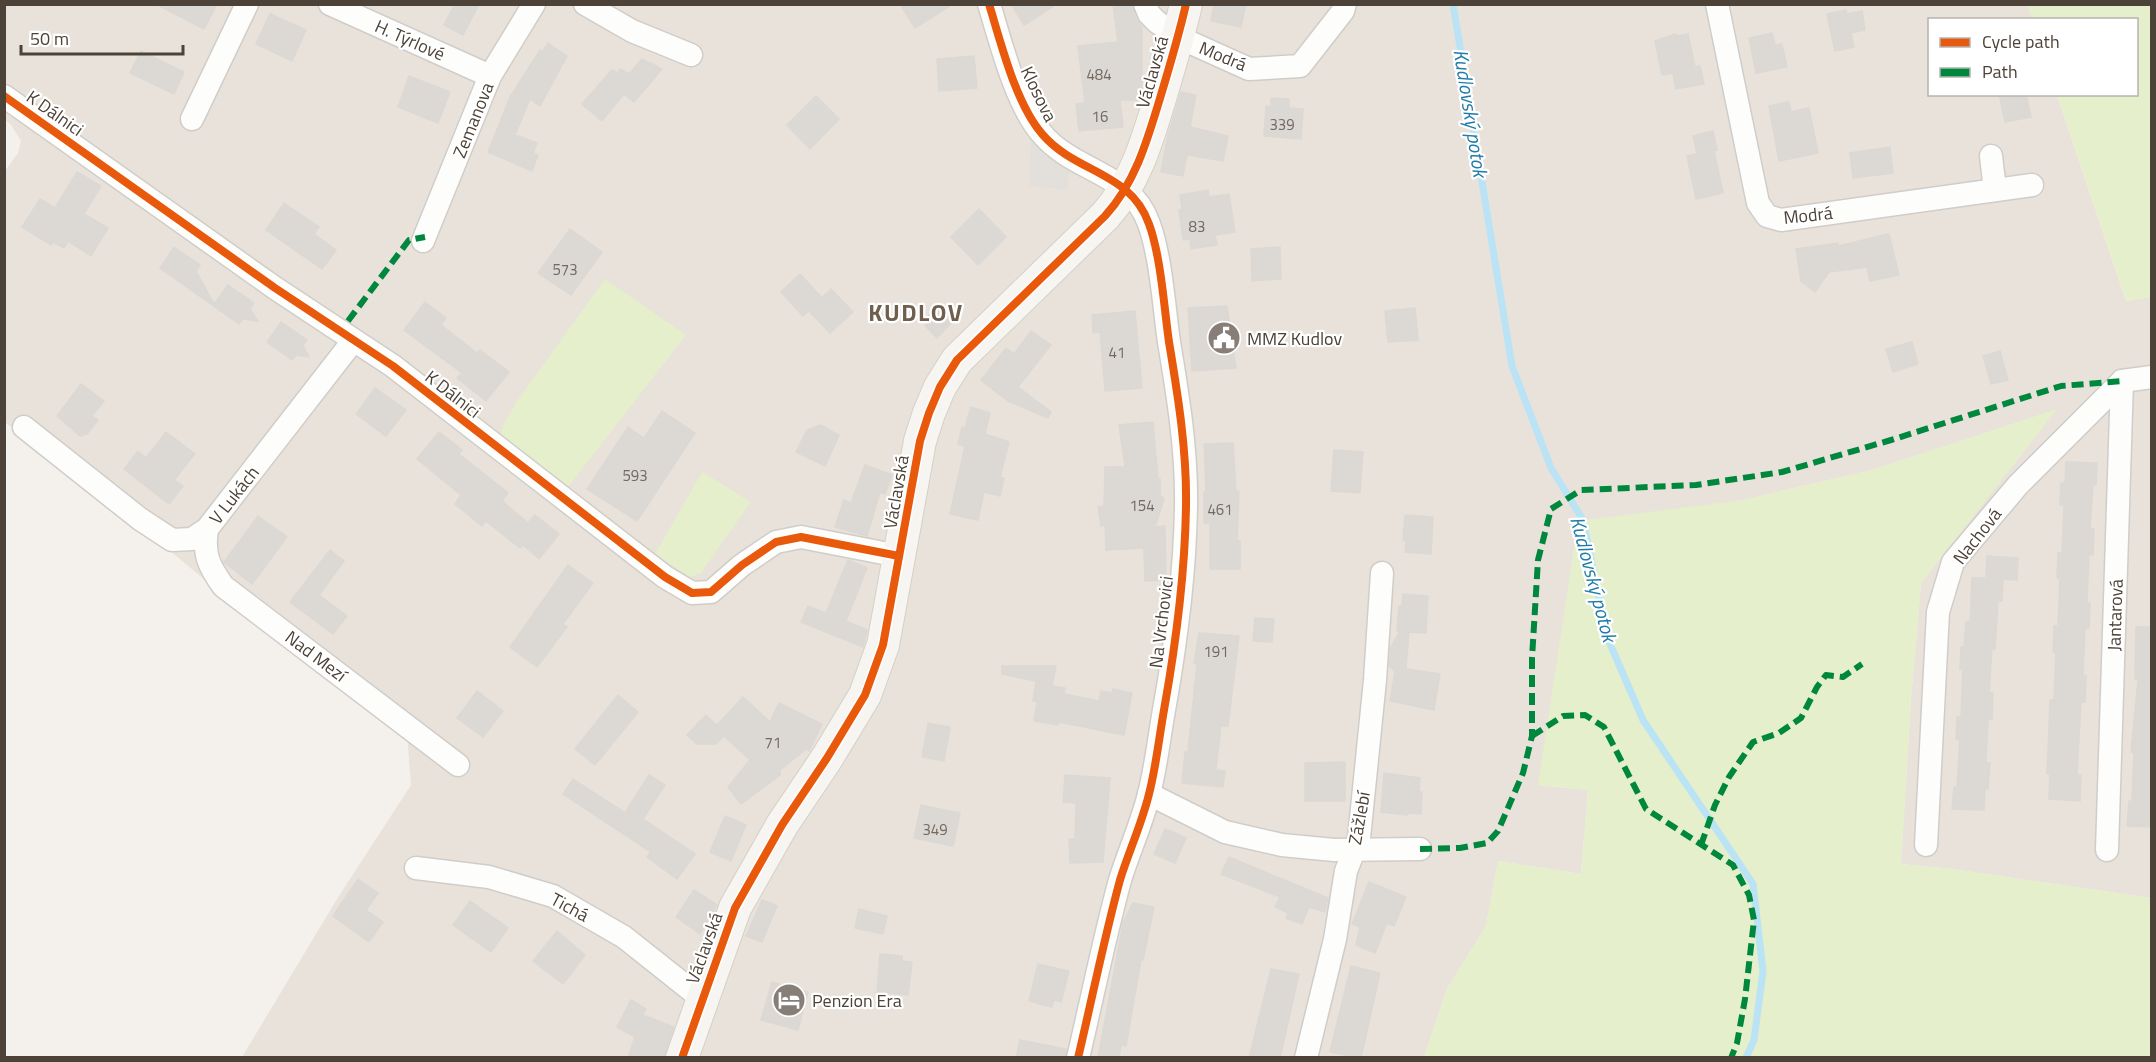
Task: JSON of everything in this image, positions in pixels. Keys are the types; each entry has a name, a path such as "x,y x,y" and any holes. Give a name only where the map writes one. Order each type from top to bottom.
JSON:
{"street":[{"path":"192,119 247,4"},
{"name":"H. Týrlové","path":"330,4 490,76"},
{"name":"Zemanova","path":"423,241 490,76 534,4"},
{"path":"585,4 632,31 691,55"},
{"name":"Klosova","path":"989,4 1010,69 1023,103 1036,127 1048,141 1066,155 1126,189"},
{"path":"1145,4 1149,14 1178,37"},
{"name":"Václavská","path":"682,1058 735,908 783,825 847,728 865,695 883,645 920,441 928,413 940,387 957,360 1105,216 1126,189 1145,147 1186,4"},
{"name":"Modrá","path":"1178,37 1249,69 1300,66 1346,4"},
{"name":"Modrá","path":"1717,4 1758,203 1767,216 1781,220 2032,185"},
{"name":"K Dálnici","path":"4,96 353,341 393,366 665,577 692,593 711,592 742,565 776,542 801,537 899,556"},
{"path":"1991,156 1995,190"},
{"name":"Na Vrchovici","path":"1078,1058 1120,880 1149,794 1180,606 1186,505 1181,422 1154,241 1143,210 1126,189"},
{"name":"V Lukách","path":"24,427 140,519 172,540 192,539 207,529 353,341"},
{"path":"2122,381 2151,377"},
{"name":"Nachová","path":"1926,845 1938,612 1953,562 2018,485 2122,381"},
{"name":"Jantarová","path":"2108,850 2122,381"},
{"name":"Nad Mezí","path":"207,529 205,543 208,565 223,586 458,765"},
{"name":"Zážlebí","path":"1306,1058 1335,939 1346,871 1359,838 1375,680 1382,573"},
{"path":"1149,794 1225,832 1282,845 1353,851 1420,849"},
{"name":"Tichá","path":"416,868 489,877 553,896 624,937 702,999"}],"shaded area":[{"path":"5,5 2028,5 2032,18 1928,18 1928,96 2057,96 2126,301 2151,297 2151,898 1952,869 1901,864 1911,698 1921,583 2056,410 1872,470 1743,500 1538,785 1588,790 1581,874 1498,861 1486,926 1447,989 1424,1057 242,1057 337,899 411,785 407,734 205,580 104,496 58,465 5,422 5,171 18,153 21,141 5,120"},
{"path":"1031,139 1070,166 1067,190 1029,186"}],"green space":[{"path":"2028,5 2151,5 2151,297 2126,301 2057,96 2138,96 2138,18 2032,18"},
{"path":"605,279 686,335 565,491 501,439 502,427 517,401"},
{"path":"2057,409 1921,583 1911,698 1901,864 1952,869 2151,898 2151,1057 1424,1057 1447,989 1486,926 1498,861 1581,874 1588,790 1538,785 1578,521 1743,500 1872,470"},
{"path":"702,472 751,502 701,573 690,577 655,554"}],"building":[{"path":"156,4 217,4 204,29"},
{"path":"455,4 479,4 463,35 444,25"},
{"path":"900,4 953,4 915,28"},
{"path":"1011,4 1057,4 1024,25"},
{"path":"1113,4 1132,4 1136,19 1142,27 1141,100 1120,100 1123,127 1079,131 1076,104 1085,103 1078,46 1118,42"},
{"path":"1214,4 1246,4 1241,27 1211,21"},
{"path":"1846,10 1847,14 1862,11 1865,30 1851,33 1854,47 1835,51 1827,14"},
{"path":"270,14 306,30 292,61 256,44"},
{"path":"1772,33 1775,45 1782,44 1787,67 1756,73 1749,38"},
{"path":"1675,34 1678,36 1688,34 1695,67 1700,66 1704,84 1676,89 1673,73 1662,75 1655,41"},
{"path":"548,43 567,56 540,106 530,99 515,135 537,143 533,153 538,155 532,171 488,152 510,97 540,50 542,52"},
{"path":"141,51 184,72 174,94 130,73"},
{"path":"974,56 977,88 939,91 937,59"},
{"path":"642,59 662,69 634,102 624,94 602,121 582,104 612,70 618,73 620,69 629,74"},
{"path":"409,76 450,92 438,123 398,107"},
{"path":"1181,92 1196,95 1190,127 1228,136 1223,161 1187,155 1183,176 1161,172 1168,135"},
{"path":"816,96 839,119 810,149 787,125"},
{"path":"1999,96 2026,96 2031,117 2005,122"},
{"path":"1271,98 1289,99 1289,108 1303,109 1301,139 1264,136 1266,106 1271,107"},
{"path":"1789,102 1791,112 1809,108 1818,153 1779,161 1769,106"},
{"path":"1713,131 1717,150 1714,151 1723,193 1696,199 1687,156 1697,154 1693,136"},
{"path":"1890,147 1893,173 1853,178 1850,153"},
{"path":"77,172 101,186 84,214 108,228 91,256 68,241 64,248 53,242 51,245 22,227 40,199 55,208"},
{"path":"1208,190 1209,197 1229,194 1235,232 1215,235 1217,245 1191,249 1190,239 1183,240 1179,210 1182,209 1180,195"},
{"path":"284,203 319,227 314,234 336,250 322,269 266,230"},
{"path":"979,209 1006,237 978,265 951,237"},
{"path":"570,229 602,252 571,295 538,273"},
{"path":"1889,234 1899,275 1870,281 1867,267 1829,272 1815,292 1801,281 1796,249 1838,243 1838,246"},
{"path":"174,247 200,265 196,271 214,304 228,285 254,303 250,309 258,321 243,319 239,324 160,268"},
{"path":"1280,247 1281,279 1252,281 1251,249"},
{"path":"800,274 822,298 831,289 853,312 830,333 809,311 803,316 781,292"},
{"path":"425,302 446,318 441,325 477,353 480,350 509,372 486,401 457,378 462,373 404,330"},
{"path":"1227,306 1236,368 1192,371 1188,308"},
{"path":"935,308 951,323 937,338 925,326 927,323 925,321"},
{"path":"1415,308 1418,340 1388,342 1385,311"},
{"path":"1135,311 1142,388 1105,391 1100,332 1093,333 1092,315"},
{"path":"281,322 307,340 303,345 309,357 296,355 292,360 267,342"},
{"path":"1031,331 1051,345 1018,387 1051,412 1048,418 1008,401 981,380 1006,348 1014,354"},
{"path":"1912,342 1918,364 1893,372 1886,349"},
{"path":"2000,351 2008,380 1991,384 1983,356"},
{"path":"81,384 104,401 92,416 98,420 87,434 80,436 57,416"},
{"path":"375,388 406,410 386,436 356,414"},
{"path":"971,407 990,413 985,434 1009,442 1000,477 1004,478 1000,496 984,492 978,520 950,514 965,446 958,444 962,427 965,428"},
{"path":"662,411 695,433 637,521 587,489 628,427 644,438"},
{"path":"1153,422 1160,495 1164,499 1155,527 1165,526 1166,580 1145,581 1144,548 1106,550 1105,525 1101,526 1098,507 1104,506 1105,467 1125,467 1119,425"},
{"path":"820,425 839,435 825,466 796,452 807,430"},
{"path":"166,432 195,454 174,480 183,486 169,504 124,469 138,451 146,458"},
{"path":"439,432 462,450 459,454 508,493 502,501 528,523 535,515 559,534 539,559 523,545 520,548 486,521 482,526 455,504 461,495 417,459"},
{"path":"1233,443 1236,491 1239,492 1237,541 1240,541 1240,569 1210,569 1210,523 1204,523 1204,492 1206,492 1204,444"},
{"path":"1334,450 1363,452 1360,493 1331,491"},
{"path":"2066,462 2097,463 2090,529 2094,529 2093,555 2089,554 2087,603 2090,603 2089,628 2085,628 2083,676 2086,676 2085,702 2081,702 2077,775 2081,775 2080,801 2049,799 2050,774 2047,774 2050,700 2054,700 2056,652 2053,652 2054,626 2058,626 2060,579 2057,578 2058,553 2062,553 2064,505 2060,505 2061,483 2065,483"},
{"path":"865,465 892,475 885,494 880,492 867,536 835,527 844,500 851,503"},
{"path":"1405,515 1433,517 1431,554 1405,552 1406,540 1403,540"},
{"path":"258,516 287,537 252,584 224,562"},
{"path":"330,550 344,561 319,595 347,616 333,634 290,602"},
{"path":"1987,556 2018,558 2017,580 2003,579 2002,601 1998,601 1989,693 1993,693 1992,719 1988,719 1986,763 1990,763 1984,810 1952,809 1954,787 1957,787 1960,739 1956,739 1957,717 1961,717 1963,669 1960,669 1961,647 1964,647 1966,622 1970,622 1972,578 1986,578"},
{"path":"848,560 867,568 846,621 867,630 863,647 801,622 808,606 826,613"},
{"path":"568,565 593,583 563,624 567,627 537,667 510,647"},
{"path":"1403,594 1428,596 1426,633 1409,632 1406,669 1440,674 1434,710 1390,701 1395,671 1389,666 1391,647 1400,631 1397,631 1399,606 1402,606"},
{"path":"1255,618 1274,619 1272,642 1253,641"},
{"path":"2136,627 2151,627 2151,679 2135,679"},
{"path":"1199,633 1239,636 1228,726 1221,726 1216,770 1225,771 1223,787 1182,783 1185,752 1188,752 1197,663 1194,663"},
{"path":"1002,666 1056,666 1052,686 1065,688 1064,694 1099,701 1101,691 1112,693 1113,689 1132,693 1124,735 1059,722 1058,725 1034,721 1037,702 1033,701 1036,681 1002,674"},
{"path":"2138,680 2151,681 2151,827 2127,826 2129,801 2132,802 2134,752 2131,752"},
{"path":"477,691 503,711 483,737 457,718"},
{"path":"618,695 638,712 595,765 575,749"},
{"path":"743,697 770,722 779,703 822,724 809,751 806,749 780,770 780,775 741,804 728,787 750,760 724,736 716,744 697,744 687,735 706,715 717,725"},
{"path":"928,723 950,727 944,761 922,757"},
{"path":"1345,762 1345,801 1305,801 1305,763"},
{"path":"1384,773 1420,778 1421,814 1381,812"},
{"path":"649,775 665,785 643,819 695,854 677,879 647,857 651,852 563,794 573,779 625,813"},
{"path":"1065,775 1110,778 1103,862 1070,863 1069,839 1075,839 1076,803 1063,802"},
{"path":"921,805 960,813 953,846 914,838"},
{"path":"725,816 746,825 731,861 710,852"},
{"path":"1165,829 1186,838 1175,863 1154,854"},
{"path":"1229,857 1328,898 1325,912 1309,907 1302,924 1286,918 1288,913 1275,907 1280,897 1221,874"},
{"path":"358,879 378,893 366,910 383,922 369,942 333,916"},
{"path":"1369,882 1406,897 1394,926 1387,923 1375,953 1356,945 1360,927 1352,924"},
{"path":"694,890 717,905 700,934 676,917"},
{"path":"762,900 777,906 762,942 746,936"},
{"path":"470,901 508,928 491,952 453,925"},
{"path":"1133,903 1154,907 1143,960 1141,960 1126,1046 1121,1045 1119,1058 1098,1058 1123,923"},
{"path":"859,909 887,916 883,934 855,928"},
{"path":"557,931 585,955 563,984 533,961"},
{"path":"880,954 902,956 902,961 912,962 908,995 877,992"},
{"path":"1038,964 1069,971 1061,1002 1054,1000 1052,1007 1029,1001"},
{"path":"1351,966 1380,973 1361,1058 1330,1052"},
{"path":"1271,969 1299,974 1280,1058 1249,1058"},
{"path":"772,982 808,992 798,1030 761,1020"},
{"path":"631,1000 646,1009 643,1015 674,1027 664,1058 628,1058 635,1037 617,1027"},
{"path":"1020,1040 1066,1049 1065,1058 1016,1058"}],"waterway":[{"name":"Kudlovský potok","path":"1453,4 1512,366 1551,468 1583,520 1607,637 1643,720 1753,884 1763,971 1754,1040 1746,1058"}],"marked path":[{"path":"348,321 409,240 425,237"},
{"path":"1420,849 1460,848 1487,843 1498,831 1523,773 1532,736 1532,658 1538,560 1551,509 1581,490 1696,485 1782,472 2061,386 2122,381"},
{"path":"1701,845 1715,805 1729,777 1753,742 1779,733 1801,718 1826,675 1843,677 1862,664"},
{"path":"1532,736 1563,716 1585,715 1604,727 1646,809 1733,865 1749,895 1754,920 1745,999 1737,1043 1731,1058"}],"cycle path":[{"path":"989,4 1010,73 1033,122 1056,148 1102,174 1129,194 1141,207 1149,224 1159,267 1183,444 1186,506 1182,583 1156,763 1146,805 1114,902 1078,1058"},
{"path":"682,1058 735,908 782,825 827,758 865,695 883,645 920,441 940,387 957,360 1105,216 1125,189 1140,159 1151,127 1186,4"},
{"path":"4,96 275,288 393,366 665,577 692,593 711,592 742,565 776,542 801,537 899,556"}],"place":[{"name":"MMZ Kudlov","path":"1224,338"},
{"name":"Penzion Era","path":"789,1000"}],"district":[{"name":"KUDLOV","path":"916,312"}]}
